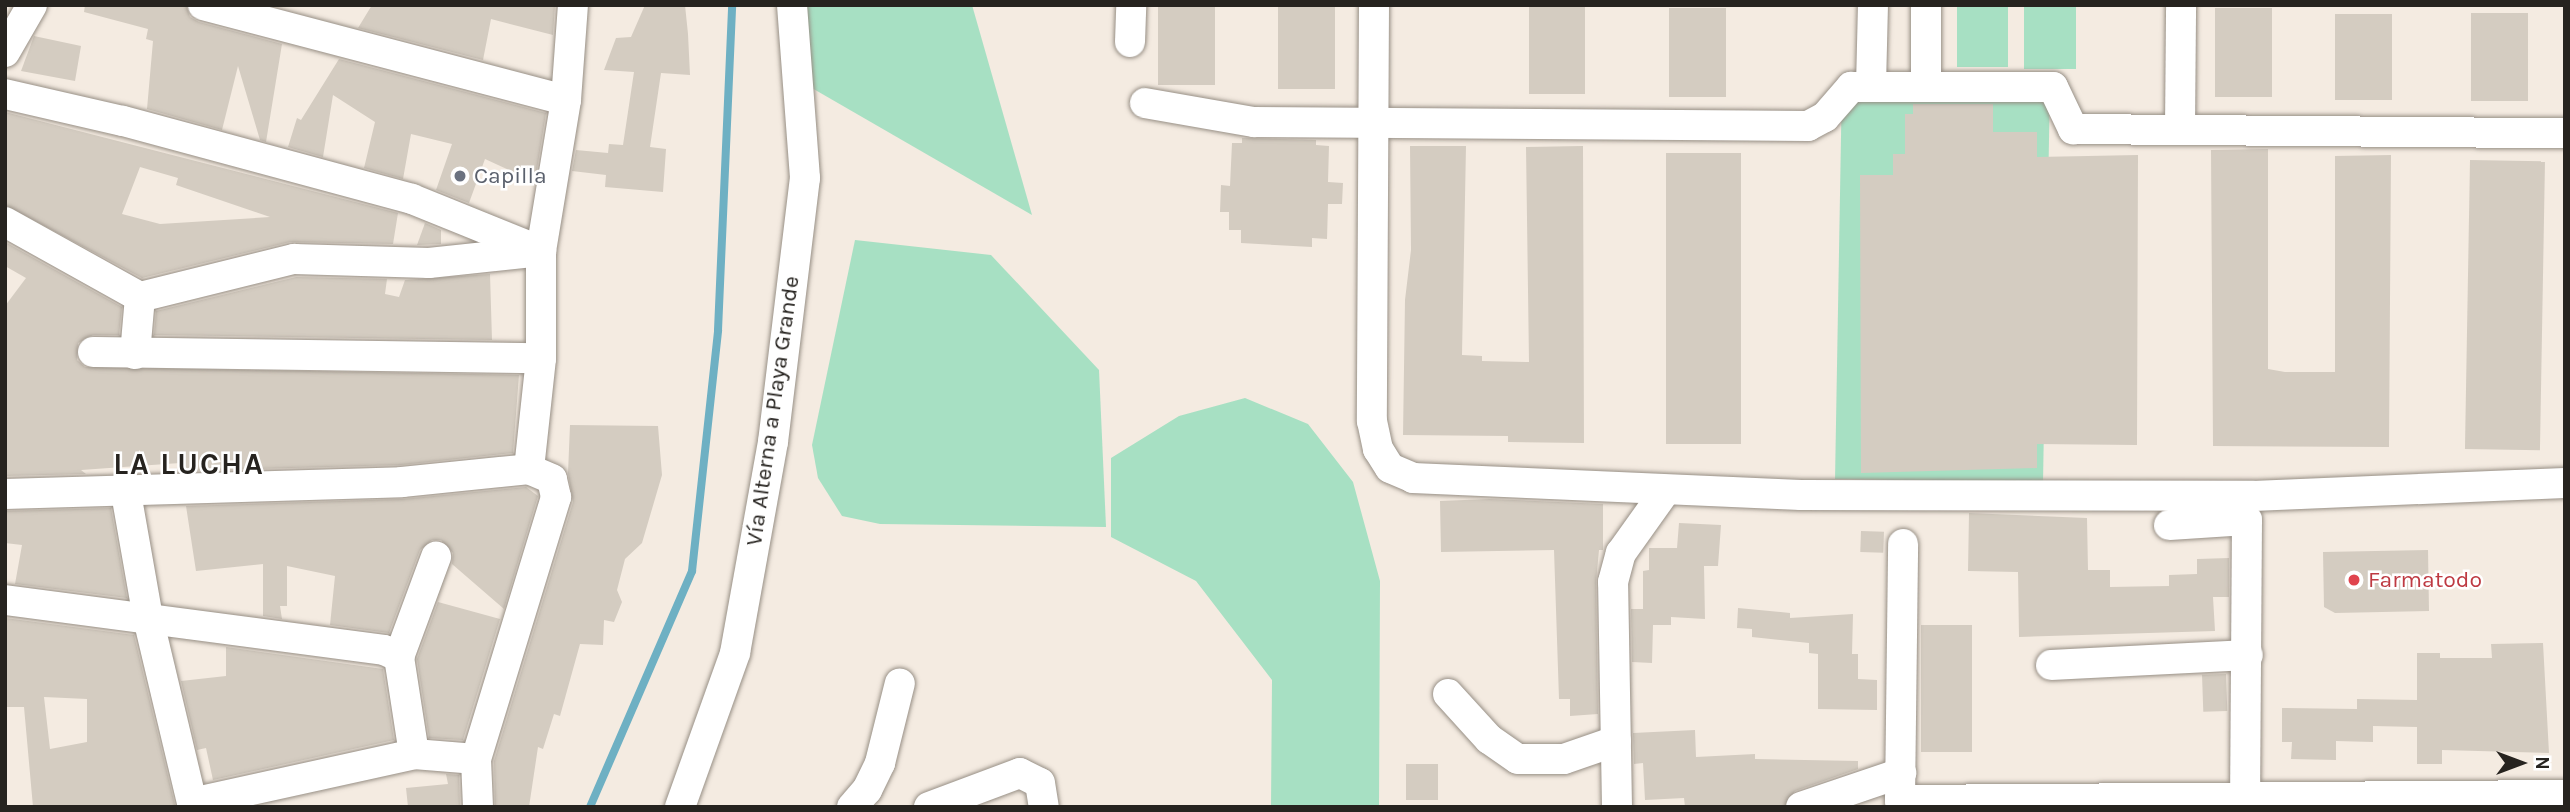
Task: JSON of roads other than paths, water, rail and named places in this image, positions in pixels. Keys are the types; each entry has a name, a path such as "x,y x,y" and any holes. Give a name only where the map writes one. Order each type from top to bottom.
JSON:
{"street":[{"path":"5,52 32,5"},
{"path":"203,5 566,100"},
{"path":"529,469 541,358 541,251 566,100 573,5"},
{"name":"Vía Alterna a Playa Grande","path":"680,807 735,653 773,443 805,178 792,5"},
{"path":"1130,42 1131,5"},
{"path":"1374,5 1376,121 1372,421 1378,450 1390,468 1413,478 1666,490 2253,496 2565,483"},
{"path":"1871,86 1873,5"},
{"path":"1926,5 1926,88"},
{"path":"2180,5 2180,129"},
{"path":"1145,103 1254,122 1808,126 1825,117 1851,87 2053,87 2073,129 2565,133"},
{"path":"5,94 123,121 412,199 541,251"},
{"path":"5,222 140,297 294,259 429,263 541,251"},
{"path":"135,354 140,297"},
{"path":"93,352 541,358"},
{"path":"5,494 125,493 402,482 529,469 552,479 556,497 476,759 478,807"},
{"path":"1617,807 1613,582 1621,553 1666,490"},
{"path":"125,493 148,618 192,805 415,754 476,759"},
{"path":"2169,525 2247,520 2245,802"},
{"path":"1901,793 1903,544"},
{"path":"415,754 399,657 436,557"},
{"path":"5,600 384,650 399,657"},
{"path":"2051,665 2248,655"},
{"path":"852,807 867,790 880,763 900,683"},
{"path":"1448,694 1489,739 1518,759 1564,759 1616,741"},
{"path":"929,807 1020,773 1040,783 1044,807"},
{"path":"1801,807 1901,793 2245,802 2565,795"}],"waterway":[{"path":"590,807 692,571 718,330 732,5"}],"place":[{"name":"Capilla","path":"460,176"},
{"name":"Farmatodo","path":"2354,580"}],"district":[{"name":"LA LUCHA","path":"189,464"}]}
